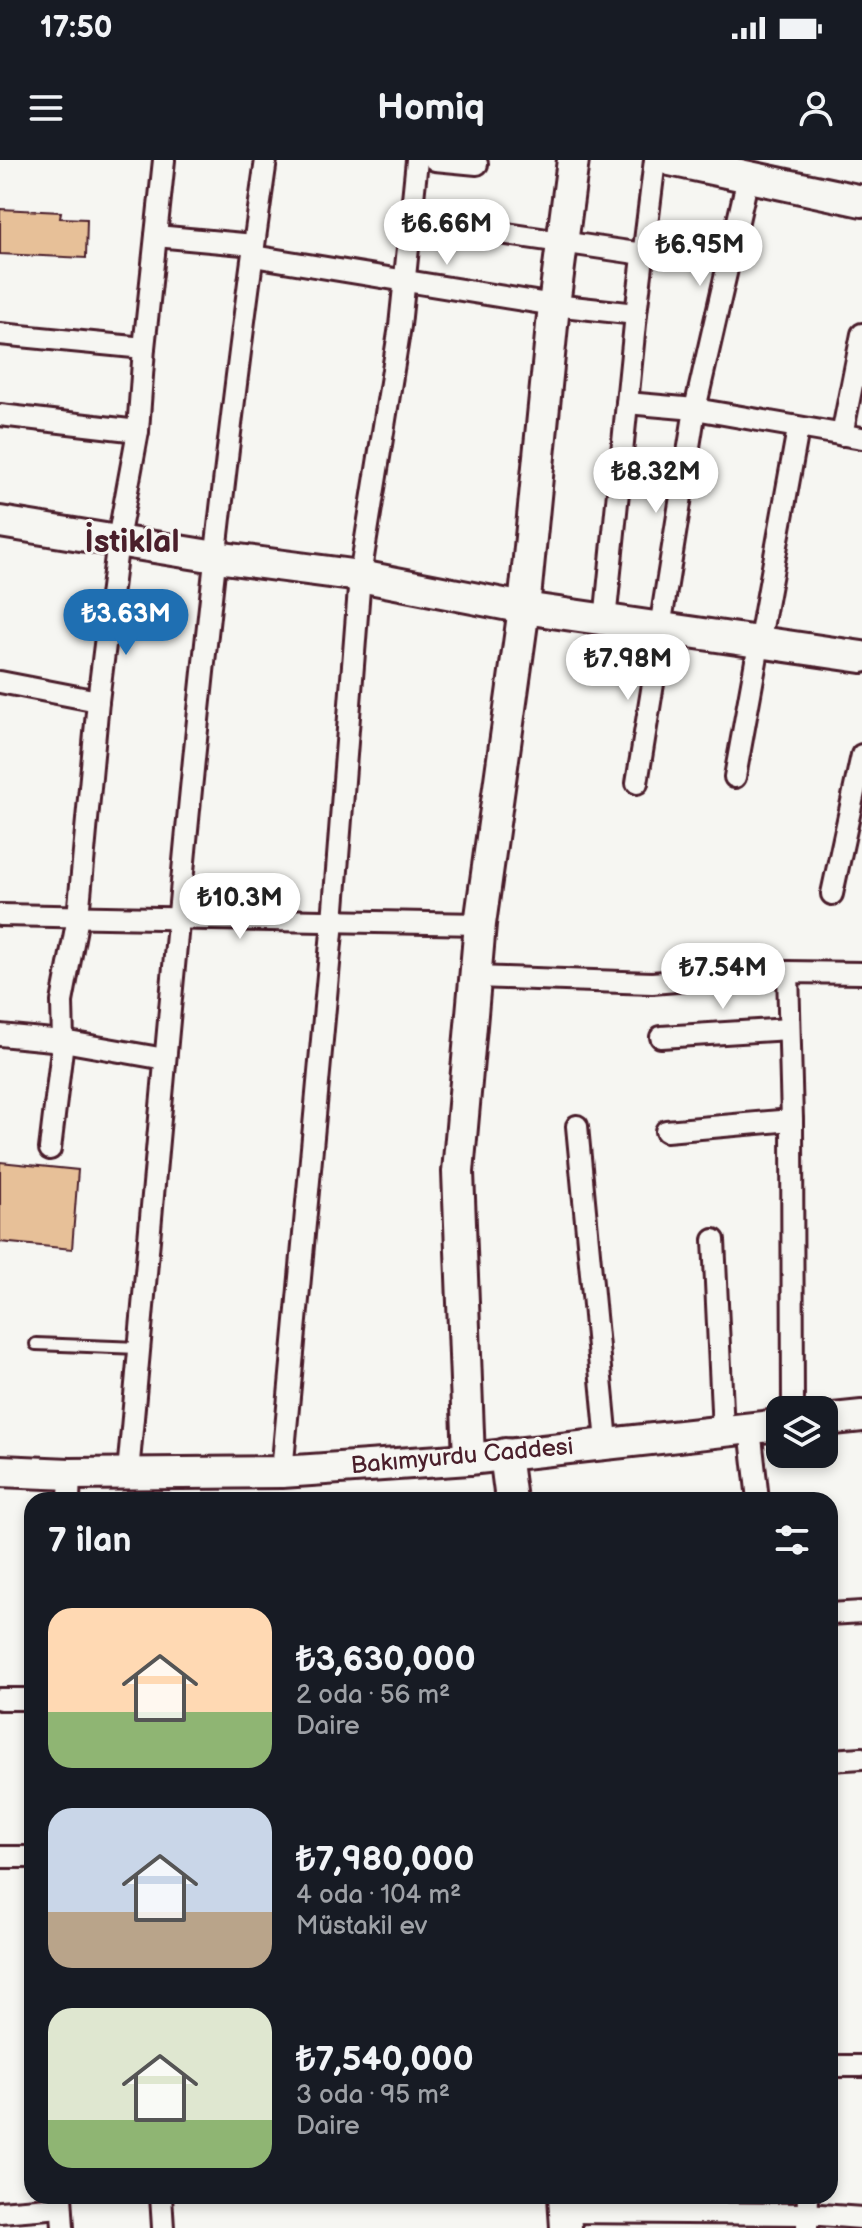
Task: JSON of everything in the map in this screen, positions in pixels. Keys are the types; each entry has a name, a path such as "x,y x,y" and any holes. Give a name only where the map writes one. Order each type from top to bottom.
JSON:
{"street":[{"path":"50,1149 63,1041 62,1002 78,917 98,701 118,540 138,431 164,160"},
{"path":"128,1473 165,1059 216,557 266,160"},
{"path":"282,1472 333,921 360,576 400,326 417,160"},
{"path":"435,160 477,164"},
{"path":"469,1459 458,1172 480,924 524,608 554,305 573,160"},
{"path":"605,621 655,160"},
{"path":"670,160 862,201"},
{"path":"637,783 695,409 748,177"},
{"path":"412,220 643,254"},
{"path":"156,236 254,251 403,282 636,314"},
{"path":"0,334 144,348"},
{"path":"627,403 695,409 852,436 862,334"},
{"path":"0,415 138,431"},
{"path":"735,777 798,429"},
{"path":"0,522 216,557 360,576 605,621 862,657"},
{"path":"0,682 98,701"},
{"path":"832,894 862,755"},
{"path":"0,915 480,924"},
{"path":"475,977 652,983 788,972 862,973"},
{"path":"788,972 793,1396"},
{"path":"661,1037 789,1029"},
{"path":"0,1035 63,1041 165,1059"},
{"path":"666,1131 792,1120"},
{"path":"577,1126 607,1442"},
{"path":"714,1240 736,1429 756,1492"},
{"path":"838,1419 862,1416"},
{"name":"Bakımyurdu Caddesi","path":"0,1471 70,1487 128,1473 282,1472 469,1459 766,1426"},
{"path":"505,1454 510,1492"},
{"path":"838,1614 862,1612"},
{"path":"0,1699 24,1699"},
{"path":"838,1760 862,1758"},
{"path":"0,1857 24,1857"},
{"path":"838,2066 862,2066"},
{"path":"0,2212 44,2204"},
{"path":"61,2204 63,2228"},
{"path":"162,2204 163,2228"},
{"path":"565,2212 807,2213 862,2218"}],"lane":[{"path":"36,1344 139,1348"}],"building":[{"path":"0,209 61,212 60,218 87,219 86,258 0,254"},
{"path":"0,1162 78,1170 72,1249 0,1242"}],"district":[{"name":"İstiklal","path":"132,542"}]}
